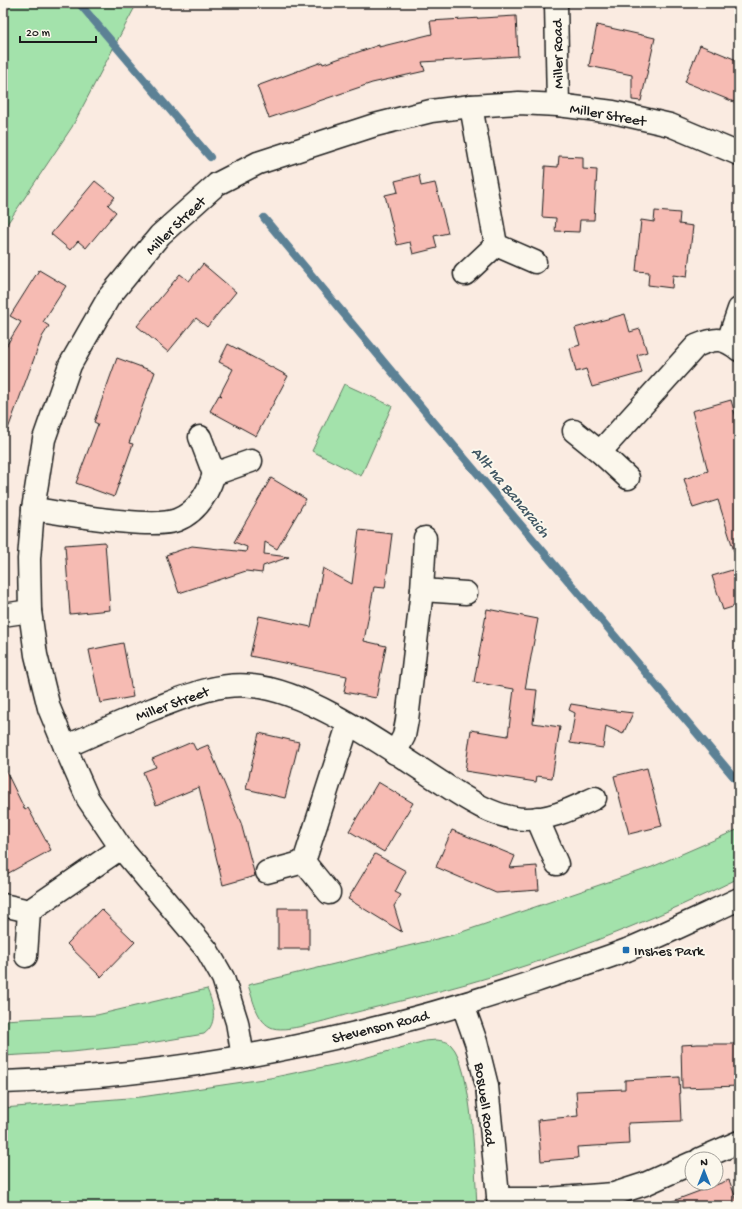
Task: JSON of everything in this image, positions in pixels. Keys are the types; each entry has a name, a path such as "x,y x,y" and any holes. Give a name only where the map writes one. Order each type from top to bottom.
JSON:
{"street":[{"name":"Miller Road","path":"556,3 558,105"},
{"name":"Miller Street","path":"243,1057 237,1022 223,978 207,950 121,848 88,799 64,748 49,708 36,655 30,612 29,559 33,509 44,439 70,365 109,297 160,235 217,184 258,163 375,125 431,111 471,106 519,103 558,105 614,112 670,125 739,154"},
{"path":"471,106 496,245"},
{"path":"496,245 535,262"},
{"path":"465,274 496,245"},
{"path":"600,452 696,346 710,339 733,345 739,309"},
{"path":"574,431 600,452 628,478"},
{"path":"33,509 147,524 176,520 198,506 209,489 214,474 200,437"},
{"path":"214,474 251,461"},
{"path":"395,753 404,736 407,720 422,590 425,538"},
{"path":"422,590 466,593"},
{"path":"3,615 30,612"},
{"name":"Miller Street","path":"64,748 185,696 221,686 252,686 284,692 312,704 395,753 473,802 501,814 524,819 552,817 594,798"},
{"path":"304,862 348,725"},
{"path":"537,818 557,864"},
{"path":"3,905 29,911 121,848"},
{"path":"267,872 304,862"},
{"path":"304,862 329,893"},
{"name":"Stevenson Road","path":"3,1082 134,1071 243,1057 356,1034 463,1005 626,950 739,899"},
{"path":"26,956 29,911"},
{"name":"Boswell Road","path":"463,1005 476,1042 487,1086 498,1202"},
{"path":"718,1151 739,1142"},
{"path":"498,1202 614,1194 645,1184 684,1167"}],"green space":[{"path":"3,3 137,3 72,127 3,230"},
{"path":"344,384 392,406 361,476 312,451"},
{"path":"739,829 739,878 682,905 595,941 506,972 430,994 301,1027 280,1029 273,1028 263,1021 256,1010 248,985 453,935 652,867"},
{"path":"207,989 213,1006 213,1019 209,1029 204,1034 138,1045 72,1052 3,1056 3,1020 97,1015"},
{"path":"437,1040 447,1042 451,1045 458,1057 464,1075 472,1121 477,1206 3,1206 3,1108 141,1097 270,1078 357,1060 425,1041"}],"building":[{"path":"516,16 518,56 422,62 425,71 372,83 269,118 257,86 322,62 323,64 379,45 379,47 432,34 430,21"},
{"path":"597,25 655,38 641,101 632,100 632,75 589,66"},
{"path":"700,45 739,61 739,104 685,82"},
{"path":"559,156 583,157 583,169 597,170 594,220 580,220 579,232 555,231 556,218 542,217 545,166 558,167"},
{"path":"419,175 421,186 435,183 448,233 434,236 437,248 413,254 410,242 397,245 385,195 398,192 395,181"},
{"path":"95,181 115,197 108,205 116,212 86,248 78,241 70,250 51,234"},
{"path":"655,211 680,213 679,224 693,226 687,277 673,275 672,288 648,285 649,272 636,271 641,220 654,222"},
{"path":"203,264 236,292 207,327 196,318 168,352 137,326 180,274 189,281"},
{"path":"39,270 66,286 43,322 49,326 42,337 5,437 3,437 3,351 21,322 10,316"},
{"path":"625,314 630,332 640,329 647,352 637,355 642,373 592,387 586,369 576,372 570,348 580,345 575,328"},
{"path":"228,344 288,376 256,436 210,411 219,395 222,396 220,394 233,369 219,362"},
{"path":"117,358 155,372 129,443 133,444 114,497 76,483 98,424 94,422"},
{"path":"731,400 739,428 739,550 734,551 718,500 693,508 684,479 708,471 692,411"},
{"path":"271,478 306,499 277,549 265,542 264,554 289,557 263,566 262,573 246,571 179,593 166,555 192,546 246,552 247,547 234,542"},
{"path":"359,530 392,534 385,588 374,587 364,641 386,646 376,698 344,692 347,676 250,656 259,616 311,627 323,568 352,584"},
{"path":"105,542 110,610 70,614 65,545"},
{"path":"739,568 739,605 723,610 712,576"},
{"path":"487,609 538,619 525,689 537,690 533,723 560,727 552,778 537,776 536,782 465,771 471,730 508,736 514,689 474,682"},
{"path":"123,643 133,697 100,703 89,650"},
{"path":"571,704 633,713 623,734 606,726 603,748 570,743 575,713 569,710"},
{"path":"259,733 299,742 285,798 246,789"},
{"path":"192,742 196,750 208,745 241,823 255,876 223,885 199,787 156,805 143,772 156,767 152,759"},
{"path":"3,765 25,810 28,808 51,850 3,876"},
{"path":"647,768 662,826 629,834 614,776"},
{"path":"378,782 413,803 384,852 349,831"},
{"path":"452,830 515,856 510,868 537,866 539,890 496,893 436,867"},
{"path":"375,854 406,871 395,892 401,895 394,906 402,932 348,899"},
{"path":"278,908 309,908 309,949 278,949"},
{"path":"101,909 135,942 101,977 67,944"},
{"path":"739,1044 739,1086 682,1088 681,1045"},
{"path":"679,1077 681,1121 628,1123 629,1144 577,1147 578,1158 541,1161 538,1120 578,1116 576,1091 625,1089 625,1080"},
{"path":"729,1180 739,1206 665,1206 665,1204 700,1191 724,1191 724,1182"}],"waterway":[{"name":"Allt na Banaraich","path":"79,3 210,157"},
{"name":"Allt na Banaraich","path":"264,218 433,421 739,783"}],"place":[{"name":"Inshes Park","path":"626,950"}]}
